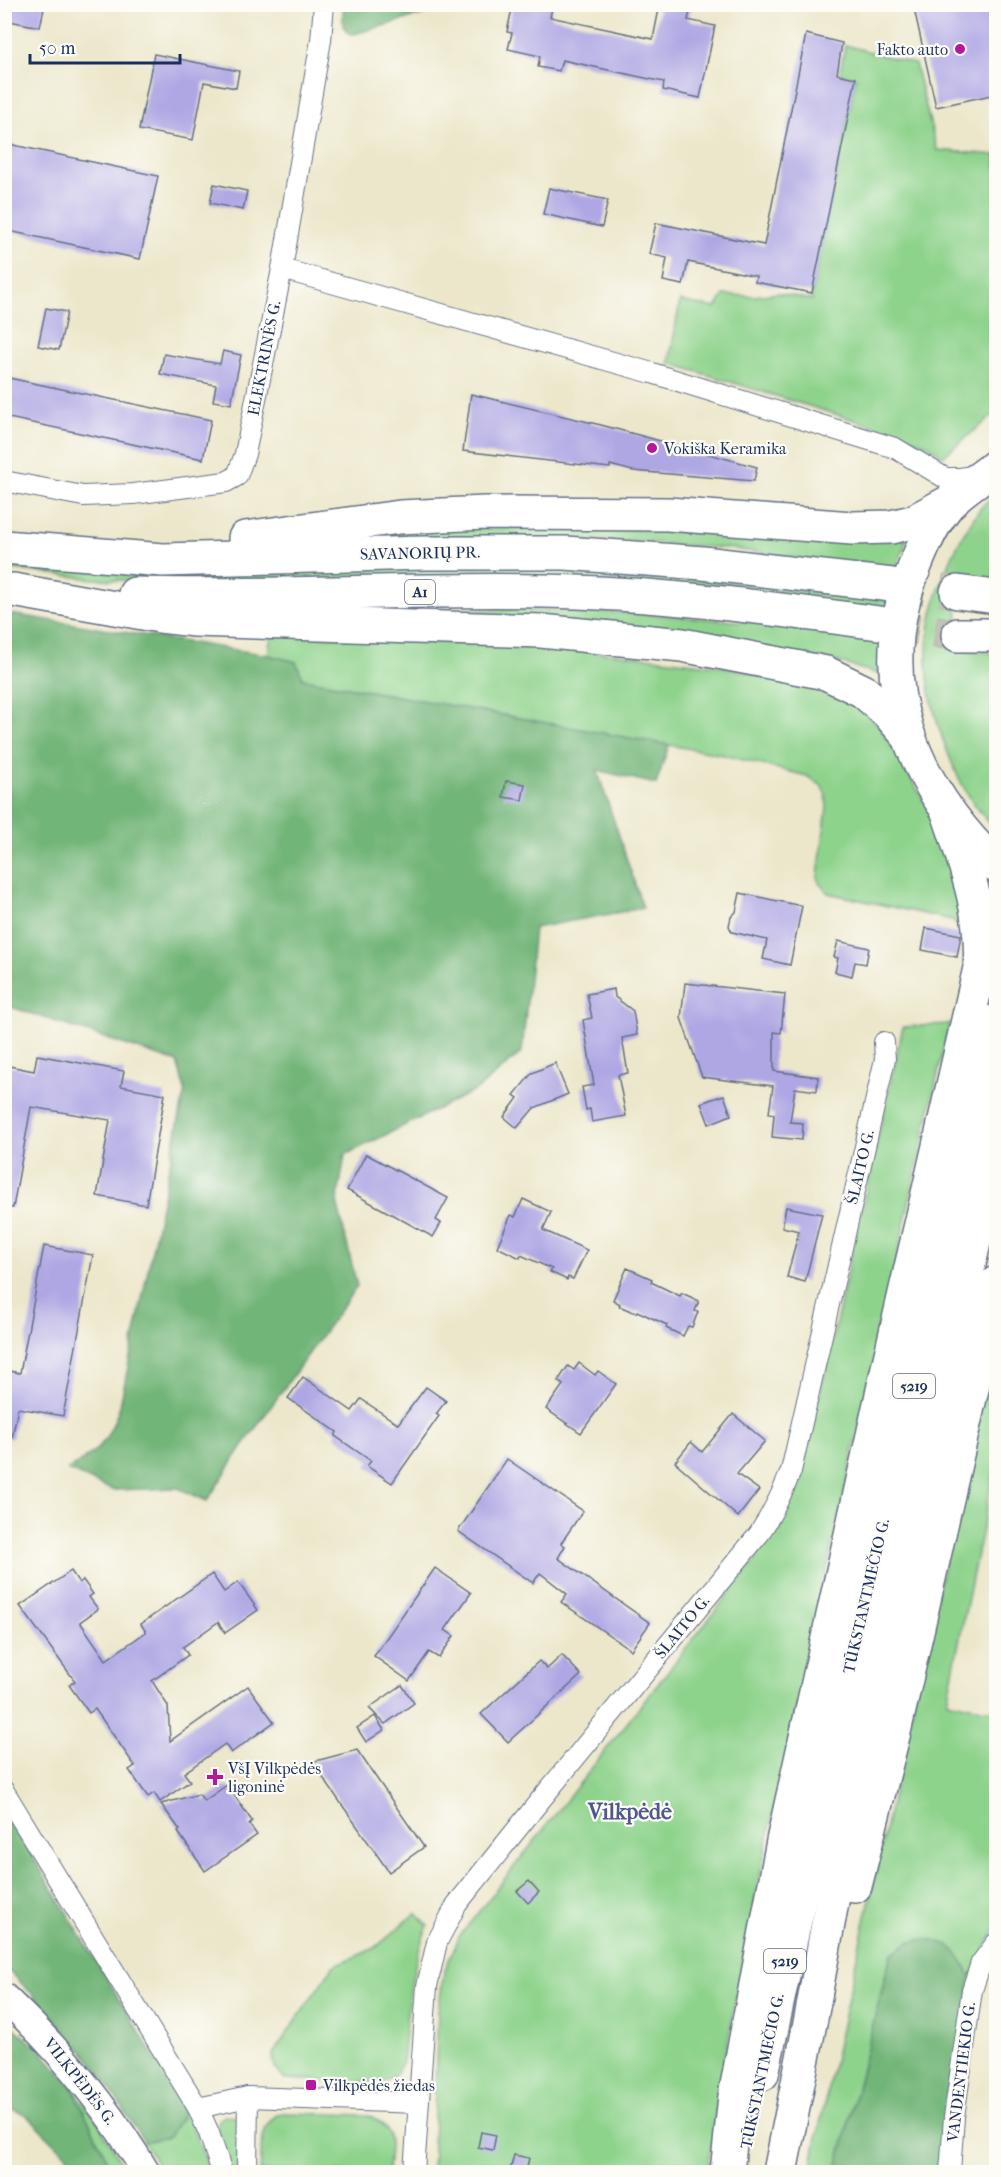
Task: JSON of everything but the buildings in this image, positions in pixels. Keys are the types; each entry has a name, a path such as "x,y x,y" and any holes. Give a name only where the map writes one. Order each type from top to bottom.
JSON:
{"highway":[{"path":"113,555 166,546 273,536 400,517 438,514 546,512 668,514 877,528 920,519 953,500 992,470"},
{"path":"953,500 927,536 909,580 900,612 896,657 898,693 908,736 931,786 971,841 996,866"},
{"name":"SAVANORIŲ PR.","path":"4,547 163,560 425,553 565,553 703,562 892,585"},
{"path":"9,589 160,616 195,620 530,631 682,645 826,673 863,691 887,712 908,736"},
{"name":"A1","path":"9,589 163,595 543,591 693,600 886,624"},
{"path":"957,592 996,597"},
{"path":"958,635 996,635"},
{"path":"727,2172 735,2096 783,1841 980,968 980,924 974,890 948,812"},
{"name":"TŪKSTANTMEČIO G.","path":"780,2172 812,2013 844,1754 996,1021"},
{"name":"TŪKSTANTMEČIO G.","path":"741,2172 996,1144"},
{"path":"812,2013 846,1917 864,1852 996,1283"}],"main road":[{"name":"VILKPĖDĖS G.","path":"4,1996 69,2063 97,2099 146,2172"}],"street":[{"name":"ELEKTRINĖS G.","path":"4,481 83,496 133,494 226,482 237,476 245,454 282,269 321,40 324,4"},
{"path":"282,269 652,373 885,445 914,458 945,478 959,478 992,470"},
{"path":"904,524 933,500 934,487 927,468"},
{"name":"ŠLAITO G.","path":"414,2172 427,1986 437,1942 446,1923 458,1904 538,1803 759,1534 778,1503 791,1471 885,1059 884,1042"},
{"path":"4,1791 198,2108 222,2172"},
{"name":"VANDENTIEKIO G.","path":"950,2172 954,2117 972,1990 981,1963 996,1943"},
{"path":"198,2108 248,2097 418,2103"},
{"path":"247,2172 248,2097"}],"green space":[{"path":"343,4 436,5 425,14 354,34 348,33 343,26"},
{"path":"845,45 915,64 937,150 996,155 996,413 943,456 929,446 906,436 669,363 680,301 716,308 724,295 755,296 778,293 812,300 856,78 840,74"},
{"path":"996,491 996,582 957,605 960,650 996,653 996,829 980,812 968,794 948,753 932,701 927,653 934,606 953,555 977,513"},
{"path":"562,527 907,539 895,572 734,549 633,541 295,541 464,528"},
{"path":"5,563 106,572 553,566 647,573 889,600 888,613 93,579 5,568"},
{"path":"503,609 637,613 792,626 885,640 882,675 831,660 356,610"},
{"path":"4,613 268,655 296,662 303,679 669,745 656,784 597,770 643,908 534,928 522,1052 478,1089 345,1155 337,1202 357,1286 242,1447 207,1501 178,1488 112,1490 68,1470 102,1444 120,1406 185,1090 177,1062 5,1005"},
{"path":"271,634 536,647 630,655 725,667 838,692 879,725 932,814 960,884 964,930 952,920 828,893 819,883 818,875 827,808 826,795 821,785 807,776 719,754 303,679 296,662 268,655"},
{"path":"949,1024 765,1853 727,2044 707,2172 432,2172 438,2011 444,1972 459,1937 752,1564 781,1523 800,1482 903,1027"},
{"path":"996,1329 996,1460 947,1701 996,1711 996,1927 971,1977 891,1954 836,2172 811,2172 816,2142"},
{"path":"5,1811 186,2109 169,2137 144,2142 99,2071 42,2004 5,1967"},
{"path":"416,1913 428,1925 413,1976 402,2063 395,2076 382,2083 284,2079 275,2068 273,2054 333,1966 375,1948"},
{"path":"927,1939 944,1943 955,1951 971,1977 941,2172 836,2172 891,1954 911,1941"},
{"path":"4,2019 39,2049 71,2085 113,2172 84,2172 25,2114 5,2108"},
{"path":"71,2085 95,2118 127,2172 113,2172"},
{"path":"186,2109 210,2172 161,2172 144,2142 169,2136"},
{"path":"282,2113 368,2115 378,2120 390,2138 388,2172 260,2172 265,2129 269,2122"},
{"path":"226,2115 236,2117 239,2121 238,2172 228,2172 217,2129 219,2120"}],"tunnel":[{"path":"892,585 957,592"},
{"path":"886,624 958,635"}],"place":[{"name":"Fakto auto","path":"960,49"},
{"name":"Vokiška Keramika","path":"652,448"},
{"name":"VšĮ Vilkpėdės ligoninė","path":"215,1777"},
{"name":"Vilkpėdės žiedas","path":"311,2085"}],"district":[{"name":"Vilkpėdė","path":"630,1812"}]}
